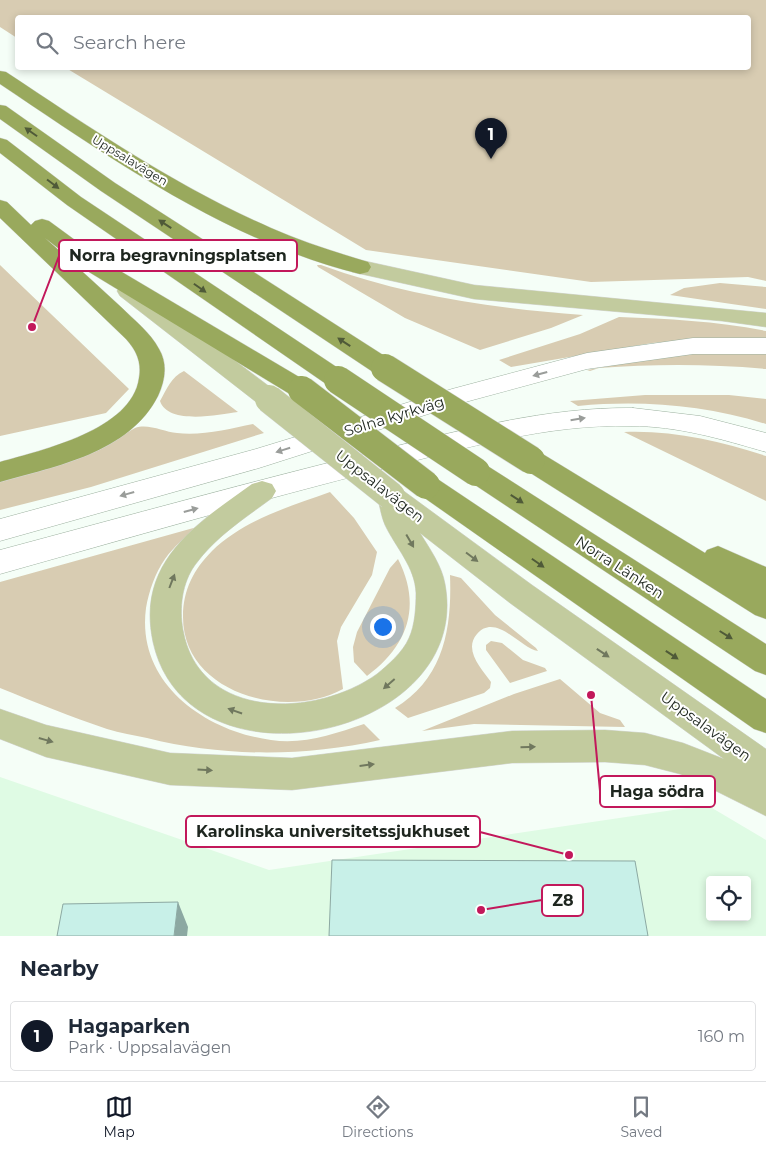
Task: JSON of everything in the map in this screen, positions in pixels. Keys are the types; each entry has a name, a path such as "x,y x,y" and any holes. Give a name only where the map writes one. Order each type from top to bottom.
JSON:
{"highway":[{"name":"Uppsalavägen","path":"0,76 97,140 223,213 298,248 360,267"},
{"path":"0,110 116,192 385,368 766,606"},
{"name":"Norra Länken","path":"0,144 74,200 338,380 766,660"},
{"name":"Uppsalavägen","path":"0,193 97,267"},
{"path":"0,206 31,237 98,297 144,344 150,357 152,374 149,388 138,408 120,425 101,436 47,459 0,472"},
{"path":"97,267 302,390 426,485 578,591 766,718"},
{"path":"599,501 766,581"}],"main road":[{"name":"Uppsalavägen","path":"97,267 270,399 391,496 521,594 687,711 766,770"},
{"name":"Uppsalavägen","path":"360,267 474,292 722,314 766,320"},
{"path":"262,491 212,528 184,556 168,590 165,618 178,668 206,696 232,710 279,720 322,716 349,708 367,699 391,683 421,648 431,610 430,581 425,567 400,524 391,496"},
{"path":"0,724 46,741 170,769 292,774 512,748 605,746 645,750 683,759 715,772 766,799"}],"street":[{"name":"Solna kyrkväg","path":"0,530 259,458 460,395 586,361 693,346 766,346"},
{"path":"0,562 308,478 512,429 588,418 658,418 724,428 766,443"}],"shaded area":[{"path":"0,0 766,0 766,281 748,277 591,282 366,250 69,70 751,70 751,15 15,15 15,37 0,27"},
{"path":"0,265 129,389 106,413 0,436"},
{"path":"317,265 353,276 417,293 516,309 583,315 551,328 480,350 405,318"},
{"path":"720,283 766,287 766,309 670,295 684,288"},
{"path":"619,317 729,325 766,331 766,338 712,338 652,343 511,367 499,360 580,334"},
{"path":"715,352 766,352 766,369 703,365 662,365 587,370 658,357"},
{"path":"184,371 238,412 195,417 173,413 165,408 160,401 173,380"},
{"path":"645,395 729,395 766,399 766,424 696,408 649,404 578,406 570,401"},
{"path":"253,424 264,433 91,487 0,510 0,481 87,455 104,448 135,428 151,427 177,433 196,434"},
{"path":"624,432 660,433 696,438 766,456 766,501"},
{"path":"330,492 354,518 377,552 372,575 341,627 337,641 343,689 319,698 293,702 267,700 241,693 218,681 199,664 187,643 183,616 187,589 200,565 212,551 238,531 267,516"},
{"path":"197,527 176,546 161,564 155,576 146,608 146,635 152,659 164,680 180,699 200,714 222,726 246,735 283,741 307,740 364,724 380,740 322,750 293,752 205,749 107,729 0,688 0,582"},
{"path":"398,559 409,593 410,609 407,624 393,652 367,676 354,662 353,647 357,632 390,568"},
{"path":"450,575 461,578 495,615 538,651 531,649 500,629 484,628 473,640 472,646 475,659 491,682 490,688 484,693 408,718 395,708 412,696 425,682 442,650 449,614"},
{"path":"491,641 502,643 523,660 545,668 547,671 510,683 486,650 486,645"},
{"path":"560,679 600,713 620,720 625,727 474,724 422,731 514,694"},
{"path":"0,777 269,870 707,805 766,840 766,936 0,936"}],"building":[{"path":"332,860 635,861 648,936 329,936"},
{"path":"178,902 174,936 57,936 63,904"}],"place":[{"name":"Hagaparken","path":"491,159"},
{"name":"Norra begravningsplatsen","path":"32,327"},
{"name":"Haga södra","path":"591,695"},
{"name":"Karolinska universitetssjukhuset","path":"569,855"},
{"name":"Z8","path":"481,910"}]}
